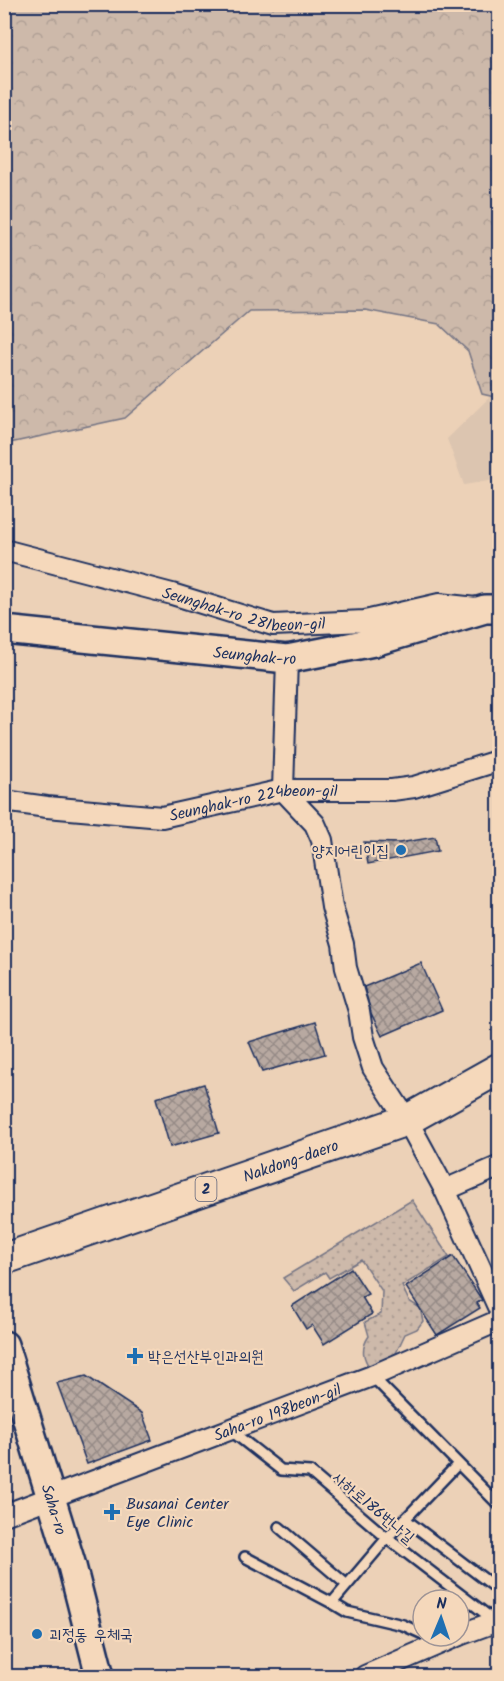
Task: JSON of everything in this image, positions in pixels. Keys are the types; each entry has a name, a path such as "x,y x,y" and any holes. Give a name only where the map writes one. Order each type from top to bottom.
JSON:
{"main road":[{"name":"Nakdong-daero","path":"4,1259 406,1120 500,1068"}],"street":[{"name":"Seunghak-ro 281beon-gil","path":"4,550 172,594 273,626 364,621 439,604 492,609"},
{"name":"Seunghak-ro","path":"4,630 287,659 374,642 492,609"},
{"path":"287,659 283,790 315,824 322,840 332,907 343,944 346,969 363,1037 373,1068 406,1120 445,1190 500,1311"},
{"name":"Seunghak-ro 224beon-gil","path":"4,801 162,817 283,790 414,787 500,760"},
{"path":"445,1190 500,1166"},
{"name":"Saha-ro 198beon-gil","path":"4,1515 372,1376 500,1320"},
{"name":"Saha-ro","path":"4,1345 72,1566 100,1677"},
{"path":"471,1628 497,1621"},
{"path":"365,1677 420,1648"}],"lane":[{"path":"372,1376 500,1506"},
{"name":"사하로186번나길","path":"228,1429 281,1470 310,1472 387,1538 497,1621"},
{"path":"332,1603 387,1538 458,1464"},
{"path":"405,1519 500,1591"},
{"path":"279,1527 347,1585"},
{"path":"245,1557 347,1612 411,1628"}],"shaded area":[{"path":"499,388 499,481 464,485 447,439"}],"green space":[{"path":"4,5 499,5 499,398 482,394 468,351 439,324 365,310 249,311 125,418 5,444"},
{"path":"412,1200 449,1257 402,1286 409,1301 420,1308 423,1321 417,1329 405,1334 396,1353 371,1370 364,1353 364,1345 369,1336 365,1322 381,1314 382,1291 361,1260 329,1278 325,1272 294,1291 283,1278"}],"building":[{"path":"435,837 438,851 368,864 364,842 399,843"},
{"path":"421,963 442,1010 382,1036 371,1013 364,987"},
{"path":"315,1022 325,1054 262,1072 249,1042"},
{"path":"204,1084 219,1133 170,1147 156,1098"},
{"path":"453,1256 482,1300 477,1303 480,1308 437,1335 406,1287"},
{"path":"351,1268 368,1294 362,1297 372,1314 324,1344 312,1325 306,1329 292,1306"},
{"path":"86,1376 142,1413 152,1440 87,1464 57,1383"}],"place":[{"name":"양지어린이집","path":"401,850"},
{"name":"박은선산부인과의원","path":"135,1356"},
{"name":"Busanai Center Eye Clinic","path":"112,1512"},
{"name":"괴정동 우체국","path":"37,1634"}]}
